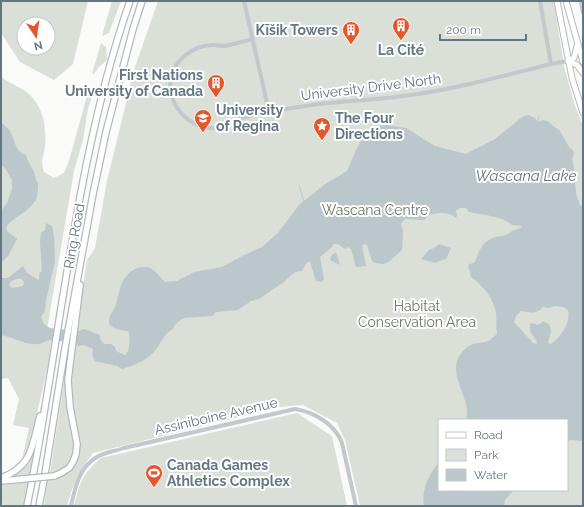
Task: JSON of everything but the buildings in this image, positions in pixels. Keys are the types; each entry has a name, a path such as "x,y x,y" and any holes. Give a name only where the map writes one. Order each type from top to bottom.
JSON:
{"highway":[{"name":"Ring Road","path":"27,506 78,207 104,90 130,1"},
{"name":"Ring Road","path":"68,347 93,194 106,132 133,29 142,1"},
{"path":"1,479 23,479 54,476 69,468 76,454 77,444 68,389 68,347"},
{"path":"39,506 68,347"},
{"path":"1,479 17,470 29,457 50,373"}],"main road":[{"path":"557,1 568,61 583,113"},
{"path":"566,1 583,62"},
{"path":"568,61 574,58 577,42"},
{"path":"568,61 577,65 583,72"}],"street":[{"path":"244,1 253,39 269,112 242,118 221,127 210,128 198,125 182,116 173,98 171,84 176,66 186,55 202,46 223,46 253,39"},
{"path":"540,1 551,64"},
{"path":"580,1 583,10"},
{"name":"University Drive North","path":"269,112 321,103 402,97 436,91 568,61"},
{"name":"Assiniboine Avenue","path":"70,506 77,482 83,470 97,457 295,409 304,410 313,415 330,426 338,434 342,443 356,506"}],"green space":[{"path":"1,1 88,1 73,64 54,80 20,62 16,56 56,56 56,16 16,16 16,56 1,33"},
{"path":"112,1 121,1 109,33 102,36"},
{"name":"Wascana Centre","path":"158,1 554,1 564,66 574,103 583,126 583,506 360,506 345,440 337,423 303,405 280,407 93,453 77,478 67,506 44,506 48,479 53,479 71,469 78,457 79,441 70,377 79,331 76,329 87,260 95,248 107,181 134,70"},
{"path":"101,43 106,47 107,60 94,74 92,74"},
{"path":"1,76 25,91 36,102 42,115 45,130 45,145 42,161 44,172 54,178 64,173 69,161 90,85 93,94 88,108 83,140 74,171 45,341 54,341 27,455 23,462 9,473 1,475 1,473 7,472 22,459 29,428 13,425 19,399 8,378 1,379"},
{"path":"64,381 67,381 75,450 74,456 68,466 58,472 50,473"},
{"path":"297,413 332,436 347,506 74,506 80,484 90,469 101,458"},
{"path":"40,420 31,475 7,478 19,472 29,463"},
{"path":"29,482 24,506 5,506 1,502 1,485"}],"water":[{"name":"Wascana Lake","path":"528,115 535,118 538,122 543,120 547,121 560,131 569,147 573,150 574,154 572,159 576,194 580,205 583,207 583,441 568,441 568,419 466,419 466,402 457,376 456,367 458,358 464,350 471,345 490,340 497,334 496,314 493,303 485,290 471,277 468,265 475,262 480,249 485,243 496,237 508,234 522,226 512,225 498,218 469,212 466,208 460,208 456,211 456,218 450,214 443,213 428,215 425,220 405,219 401,224 403,231 402,250 390,261 384,264 375,263 372,261 367,245 365,244 362,245 366,266 356,267 351,249 347,247 346,249 343,248 338,244 333,244 332,247 320,257 324,279 322,282 316,281 310,262 307,262 302,271 295,272 284,282 259,299 251,301 238,310 216,312 212,316 182,319 165,335 157,348 149,356 137,364 122,369 117,366 95,361 92,354 93,349 83,345 79,346 54,341 31,344 1,335 1,278 8,278 23,266 27,273 39,280 39,274 42,271 40,242 41,233 45,230 46,223 52,226 55,262 46,300 45,311 41,317 44,324 50,328 79,331 84,329 100,335 100,339 104,344 111,344 115,347 116,351 125,355 129,348 129,332 114,328 109,324 109,320 116,304 122,283 127,275 139,268 147,267 154,270 165,282 177,281 194,272 222,267 262,247 278,233 299,205 324,185 347,171 366,132 385,125 406,128 435,146 466,154 495,139 522,117","holes":["22,279 24,282 23,286 12,288 9,285 11,281","543,307 563,307 568,310 569,315 567,325 558,338 551,344 548,343 551,331 549,324 542,321 542,323 537,325 533,323 530,324 530,331 537,342 536,344 533,343 514,322 516,316 521,311 535,312"]},
{"path":"1,122 10,131 17,148 26,155 38,183 38,189 36,199 30,207 6,227 7,231 17,239 8,256 1,263 1,211 7,203 12,189 12,180 5,168 1,165"},
{"path":"439,244 451,248 446,259 434,263 421,259 429,250"},
{"path":"336,252 340,265 330,260 331,256"},
{"path":"438,463 438,491 513,491 505,500 504,506 424,506 423,500 425,488 432,472"}],"waterway":[{"path":"538,122 539,116"},
{"path":"299,185 304,202"}],"place":[{"name":"La Cité","path":"401,41"},
{"name":"Kīšik Towers","path":"351,45"},
{"name":"First Nations University of Canada","path":"216,98"},
{"name":"University of Regina","path":"203,133"},
{"name":"The Four Directions","path":"322,141"},
{"name":"Canada Games Athletics Complex","path":"154,488"}],"park label":[{"name":"Habitat Conservation Area","path":"417,314"}]}
